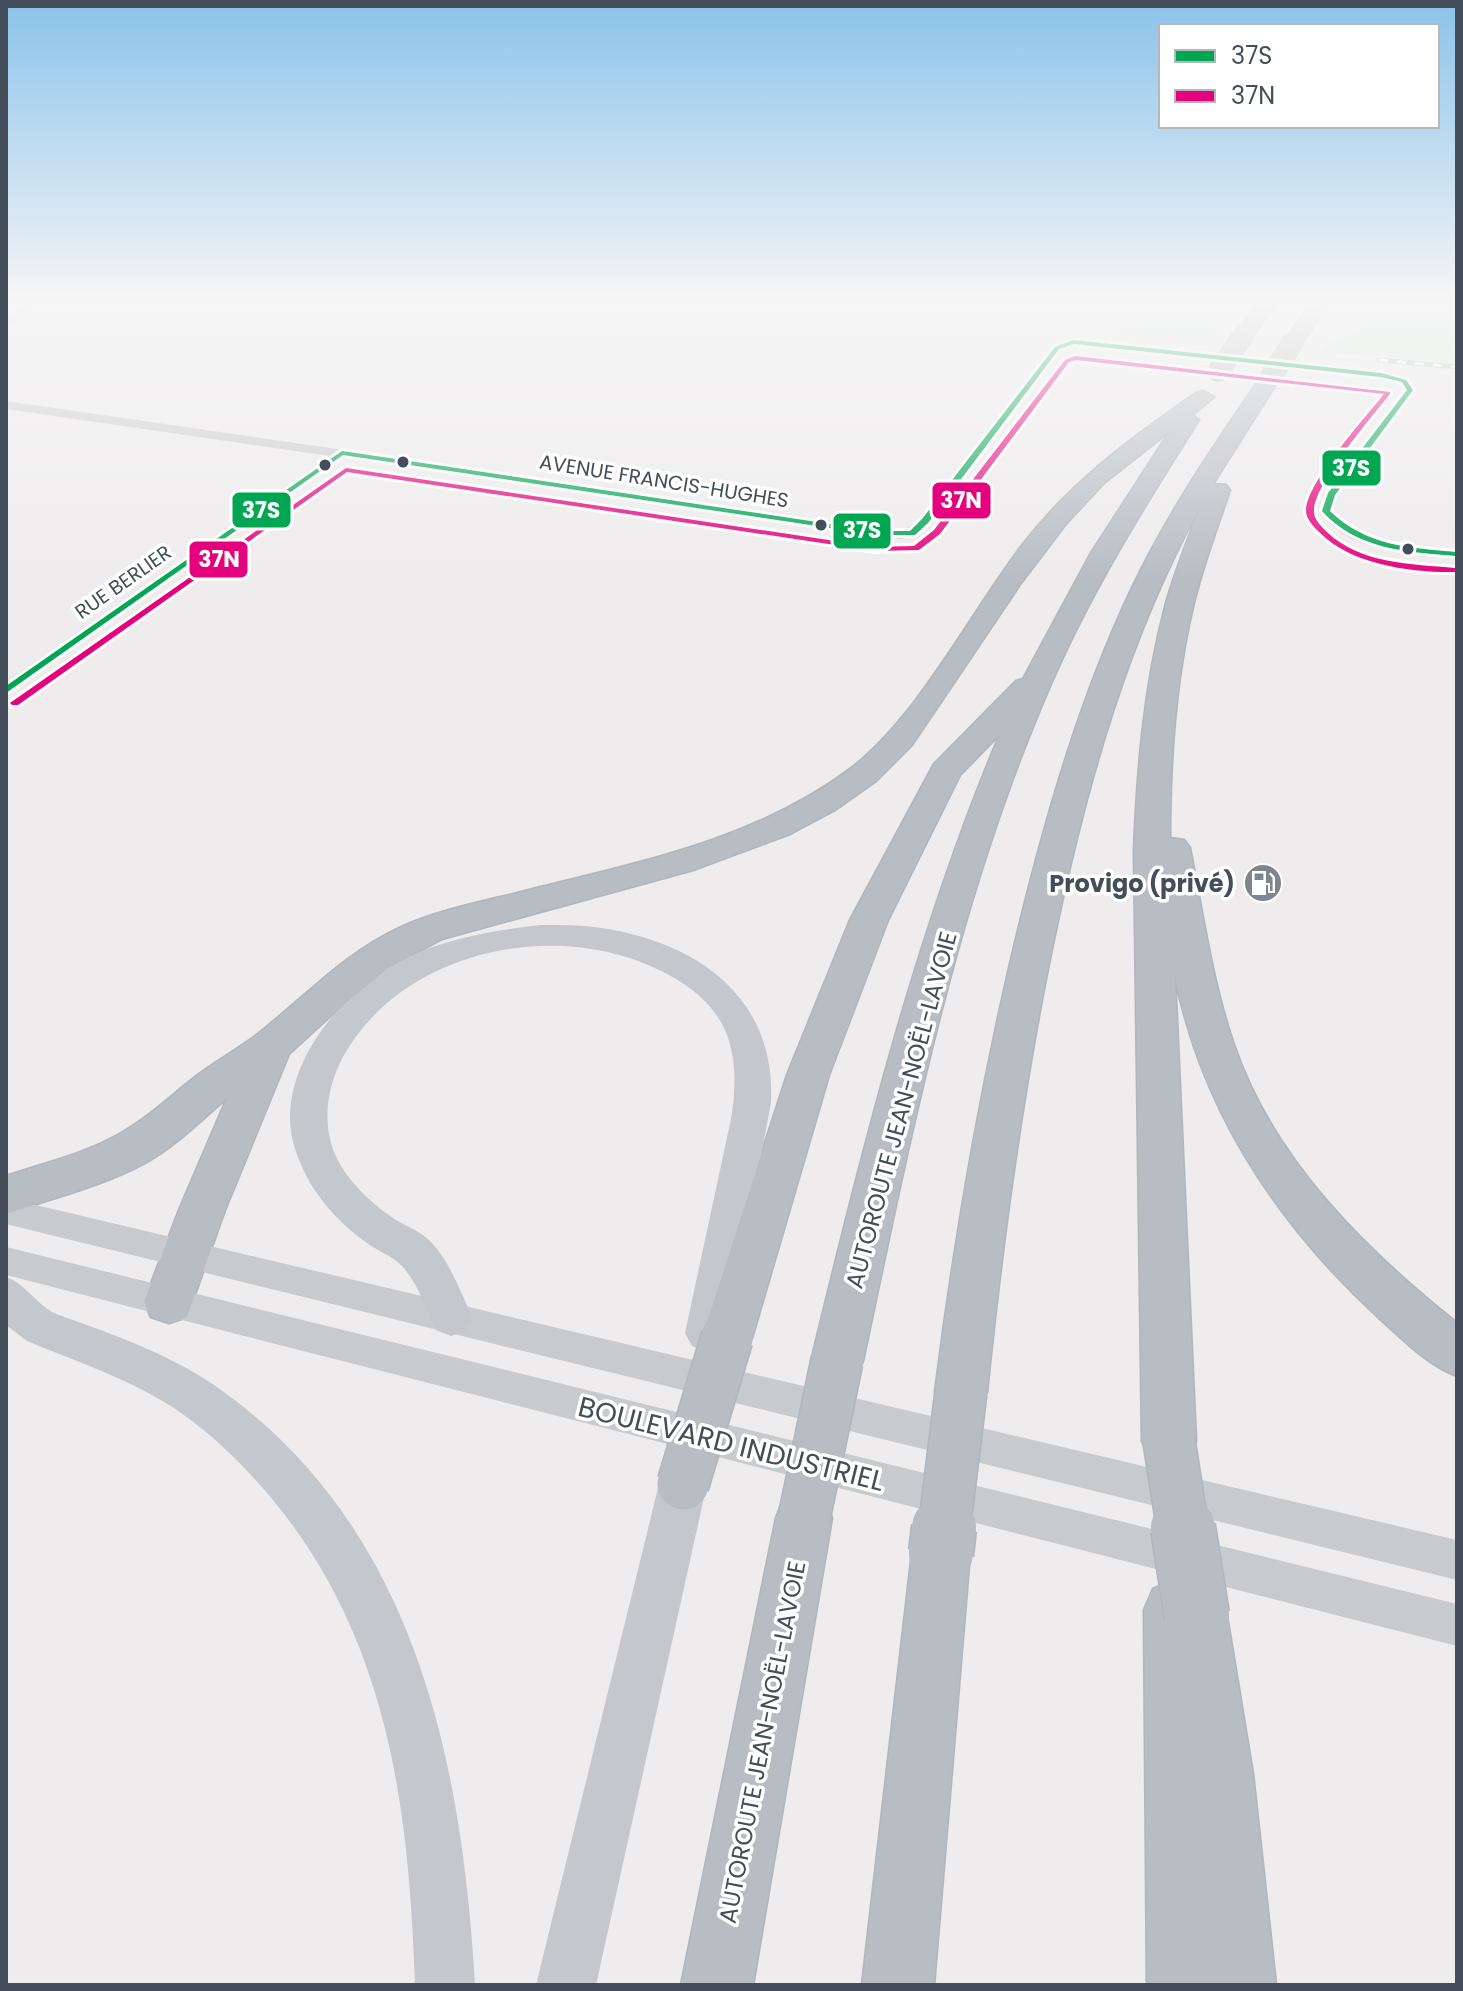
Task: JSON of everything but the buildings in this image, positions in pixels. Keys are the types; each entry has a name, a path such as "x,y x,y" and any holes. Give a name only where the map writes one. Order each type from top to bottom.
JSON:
{"highway":[{"path":"6,1195 123,1153 145,1140 271,1046 353,973 420,934 480,914 719,850 796,817 846,787 901,738 1009,578 1070,503 1106,468 1195,396"},
{"name":"AUTOROUTE JEAN-NOËL-LAVOIE","path":"717,1985 804,1518 837,1361 896,1119 942,949 996,784 1043,669 1101,555 1202,396"},
{"path":"898,1985 941,1553 983,1224 1036,936 1068,807 1106,690 1144,593 1187,506 1258,396"},
{"path":"1183,1985 1185,1613 1169,1441 1153,864 1155,761 1163,687 1178,610 1243,418"},
{"path":"683,1484 717,1335 808,1075 869,920 946,771 1043,669"},
{"path":"1155,761 1199,994 1221,1068 1243,1116 1274,1166 1319,1224 1377,1284 1457,1353"},
{"path":"169,1302 271,1046"},
{"path":"1185,1613 1221,1774 1240,1985"}],"main road":[{"path":"451,1317 417,1254 350,1206 322,1169 309,1126 314,1085 323,1058 340,1030 369,1000 405,974 438,957 476,944 534,935 572,935 634,945 667,958 696,975 731,1010 750,1052 752,1101 717,1335"},
{"path":"6,1295 32,1321 145,1370 222,1418 277,1466 342,1552 384,1639 417,1742 436,1841 445,1985"},
{"path":"566,1985 683,1484"}],"street":[{"name":"AVENUE FRANCIS-HUGHES","path":"6,405 877,533 907,534 925,521 1021,396"},
{"name":"AVENUE FRANCIS-HUGHES","path":"1406,396 1331,495 1326,511 1341,527 1373,541 1457,554"},
{"name":"RUE BERLIER","path":"6,690 342,453"},
{"path":"6,1211 1457,1560"},
{"name":"BOULEVARD INDUSTRIEL","path":"6,1261 1457,1625"}],"transit line":[{"name":"37S","path":"6,690 342,453 877,533 912,533 925,521 1020,396"},
{"name":"37N","path":"15,703 346,470 875,549 916,548 937,532 1040,396"},
{"name":"37N","path":"1386,396 1330,468 1313,499 1311,515 1331,540 1363,556 1400,565 1455,570"},
{"name":"37S","path":"1406,396 1331,495 1326,511 1339,524 1369,540 1404,549 1457,554"}],"place":[{"name":"Provigo (privé)","path":"1263,883"}]}
